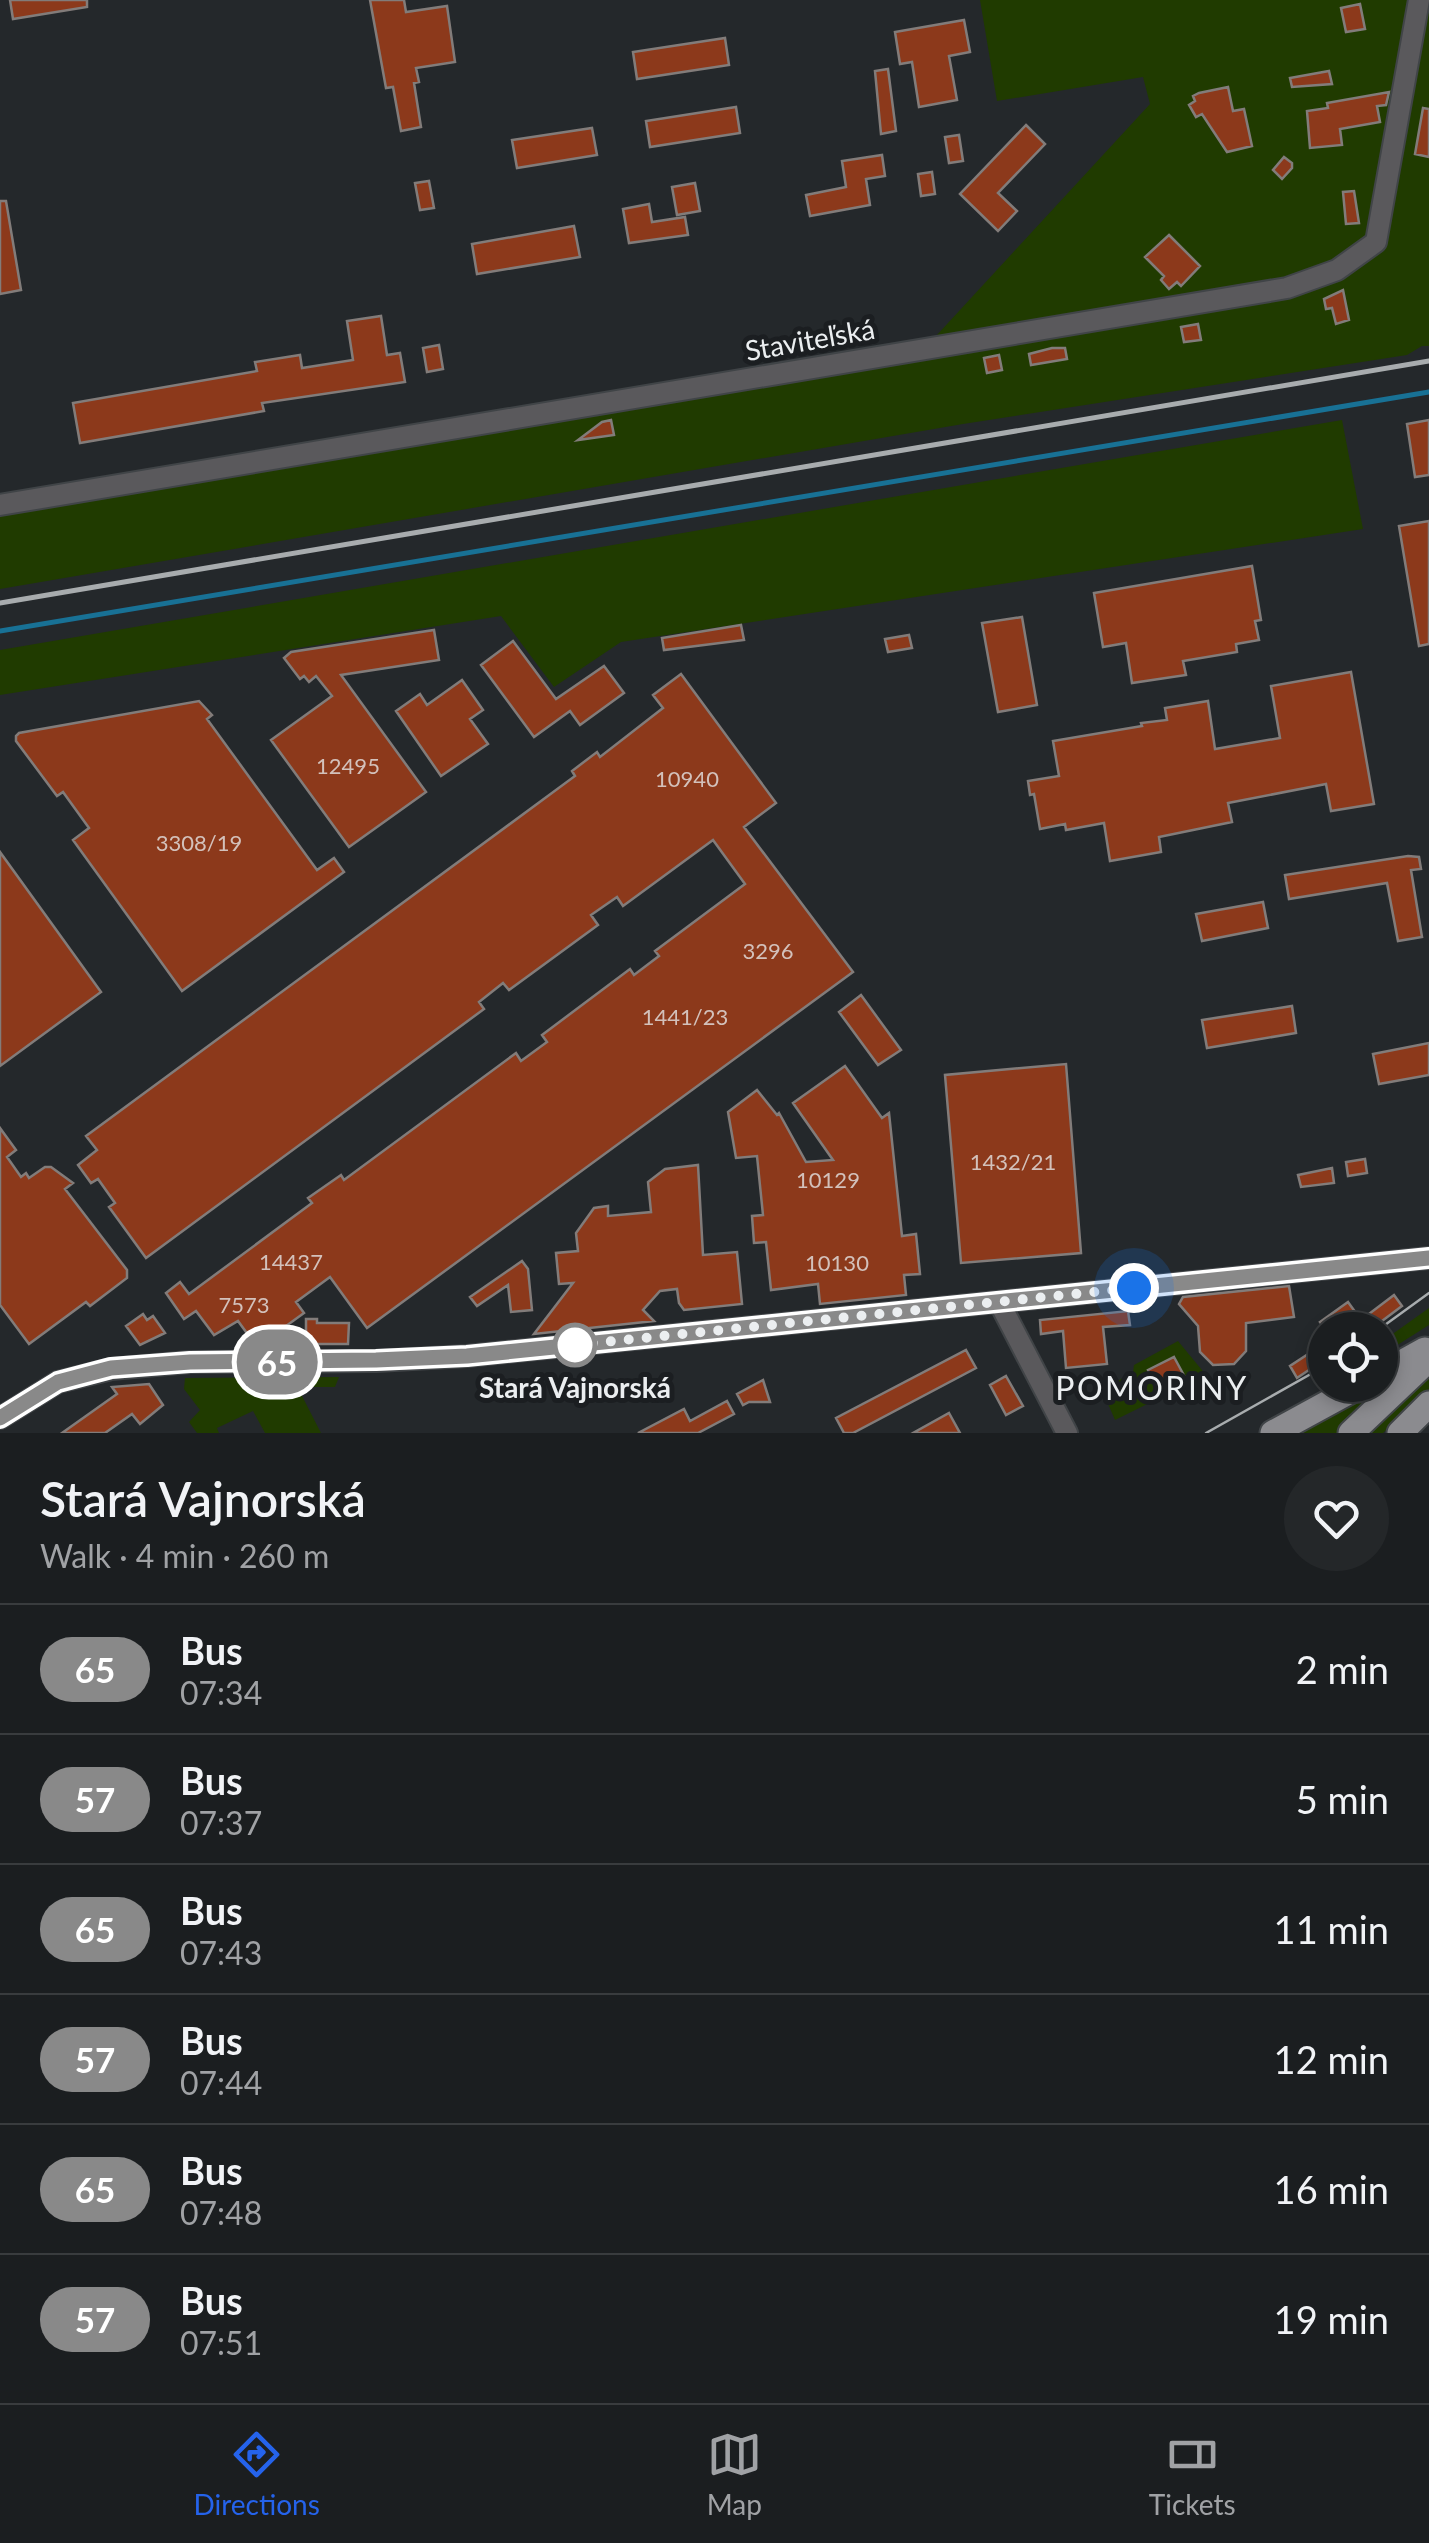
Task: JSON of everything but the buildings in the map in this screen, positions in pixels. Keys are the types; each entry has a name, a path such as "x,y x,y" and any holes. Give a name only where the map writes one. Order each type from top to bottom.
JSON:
{"main road":[{"path":"1398,1365 1429,1347"},
{"path":"1351,1433 1429,1359"},
{"path":"1273,1433 1330,1402"},
{"path":"1401,1432 1429,1404"}],"street":[{"name":"Staviteľská","path":"0,505 1287,288 1336,270 1376,242 1419,0"},
{"path":"0,1418 58,1382 111,1368 190,1362 467,1356 1429,1258"},
{"path":"999,1302 1067,1433"}],"green space":[{"path":"980,0 1429,0 1429,346 1407,355 963,424 0,589 0,513 912,362 1150,104 1143,77 997,101"},
{"path":"1342,420 1363,529 621,642 554,687 501,616 0,695 0,650"},
{"path":"1429,1308 1429,1325 1398,1345 1398,1330"},
{"path":"1178,1341 1206,1375 1115,1420 1102,1390 1133,1372 1134,1365"},
{"path":"1429,1370 1429,1389 1383,1433 1363,1433 1398,1402"},
{"path":"339,1377 335,1387 311,1387 300,1392 321,1433 265,1433 253,1411 217,1428 219,1433 197,1433 189,1422 200,1410 184,1389 185,1378"},
{"path":"1351,1402 1372,1402 1340,1433 1290,1433"}],"waterway":[{"path":"0,631 1429,392"}],"tram line":[{"path":"1398,1315 1429,1293"},
{"path":"1206,1433 1308,1376"}],"railway":[{"path":"0,603 1429,361"}],"bus line":[{"name":"65","path":"0,1418 58,1382 111,1368 190,1362 467,1356 1429,1258"}],"place":[{"name":"Stará Vajnorská","path":"575,1345"}],"district":[{"name":"POMORINY","path":"1152,1389"}],"route":[{"path":"575,1345 1134,1288"}]}
